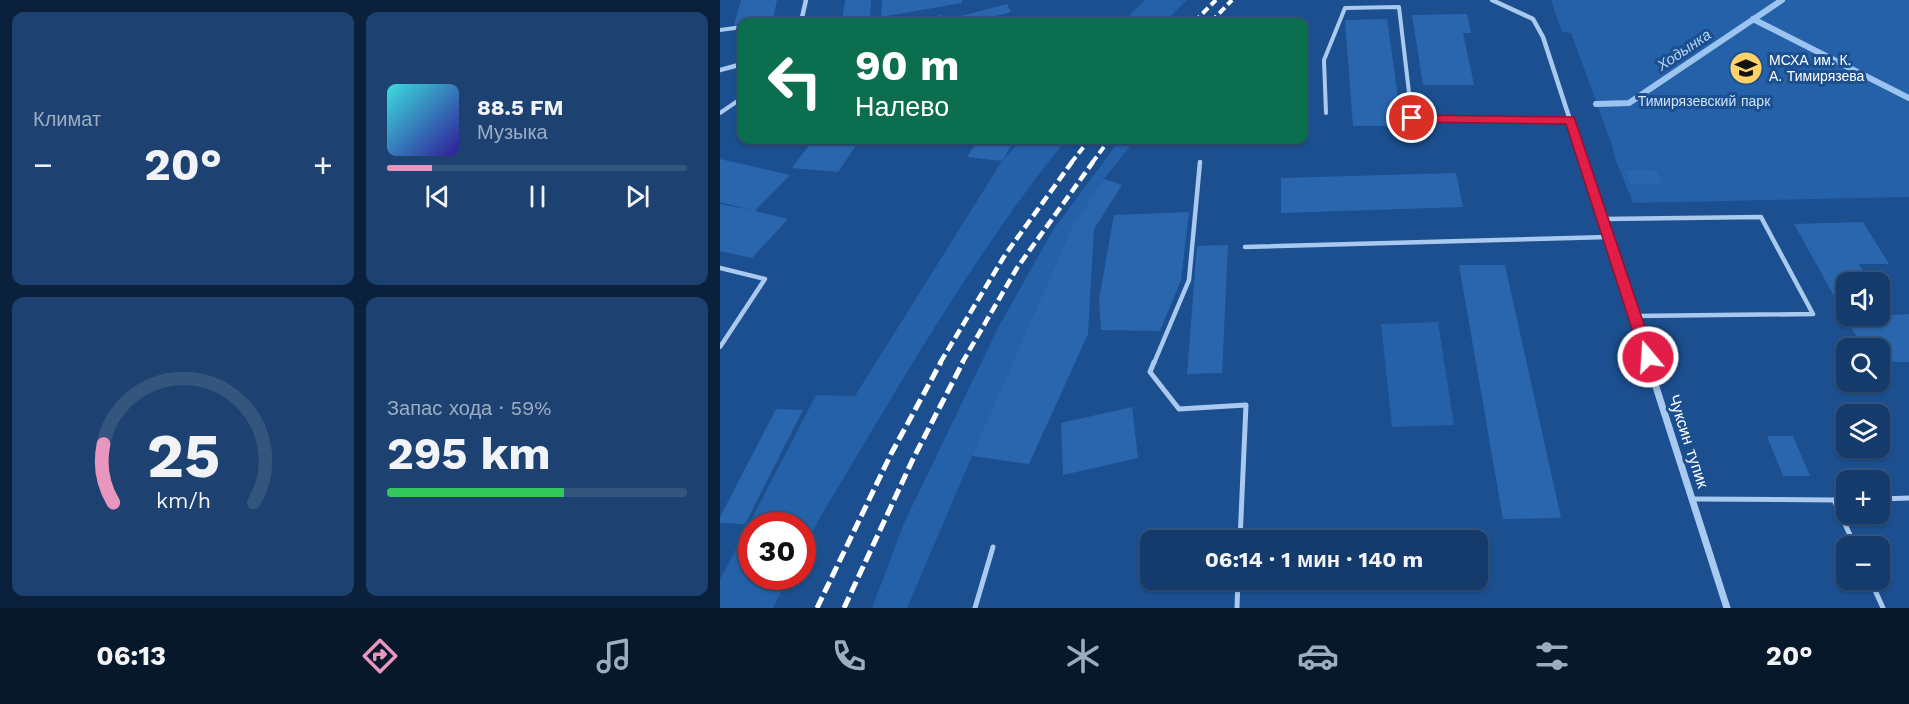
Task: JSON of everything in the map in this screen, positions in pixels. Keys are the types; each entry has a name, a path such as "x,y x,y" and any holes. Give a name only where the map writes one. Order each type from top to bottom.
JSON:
{"street":[{"path":"802,18 806,0"},
{"name":"Чуксин тупик","path":"1492,0 1533,19 1544,37 1728,608"},
{"path":"720,70 738,64"}],"lane":[{"path":"1326,113 1324,60 1345,8 1399,7 1412,118 1570,120"},
{"path":"720,30 738,28"},
{"path":"720,113 738,101"},
{"path":"1200,162 1189,280 1150,372 1179,409 1246,405 1240,530"},
{"path":"1603,219 1761,217 1813,314 1635,316"},
{"path":"1245,246 1609,237"},
{"path":"720,268 765,279 720,346"},
{"path":"1890,499 1909,498"},
{"path":"1694,500 1834,500 1850,536"},
{"path":"975,608 993,547"},
{"path":"1237,608 1238,590"},
{"path":"1875,590 1883,608"}],"green space":[{"path":"1145,0 1187,0 1169,18 1126,18"},
{"name":"Тимирязевский парк","path":"1551,0 1909,0 1909,197 1633,203 1571,33 1562,32"},
{"path":"1017,144 1063,144 998,230 967,277 906,373 816,525 816,512 755,512 816,395 855,396 1002,161"},
{"path":"1117,144 1132,144 1104,179 972,456 907,608 872,608 904,523 999,326 1053,230"},
{"path":"1438,322 1454,425 1392,427 1381,324"},
{"path":"738,545 738,590 782,590 773,608 720,608 720,580"}],"building":[{"path":"741,0 777,0 773,18 738,18 738,24 734,25"},
{"path":"845,0 871,0 870,18 843,18"},
{"path":"882,0 962,0 962,3 881,17"},
{"path":"1007,4 1011,12 988,18 962,18 961,16"},
{"path":"1467,14 1471,33 1463,33 1474,85 1423,85 1412,15"},
{"path":"942,15 942,18 923,18"},
{"path":"1387,19 1402,126 1353,126 1345,20"},
{"path":"810,144 857,144 838,172 792,168"},
{"path":"975,144 1013,144 1002,161 967,157"},
{"path":"720,159 790,175 755,211 788,219 752,258 720,251 720,204 751,210 720,202"},
{"path":"1626,170 1657,171 1662,184 1630,184"},
{"path":"1456,173 1463,207 1281,213 1281,178"},
{"path":"1104,179 1122,185 1094,229 1088,334 1029,464 972,456 1072,228"},
{"path":"1189,212 1181,280 1160,331 1101,330 1099,300 1114,215"},
{"path":"1863,222 1889,264 1859,264 1864,272 1836,272 1836,299 1794,224"},
{"path":"1228,245 1222,373 1187,374 1197,246"},
{"path":"1459,265 1505,265 1561,518 1503,519"},
{"path":"1909,314 1909,362 1890,362 1890,338 1857,338 1851,326 1890,326 1890,315"},
{"path":"1132,407 1138,458 1063,475 1061,423"},
{"path":"776,409 803,410 751,512 738,512 738,524 720,523 720,517"},
{"path":"1767,436 1793,436 1810,476 1783,476"}],"waterway":[{"name":"Ходынка","path":"1753,19 1782,0"},
{"name":"Ходынка","path":"1596,104 1629,103 1753,19"},
{"path":"1753,19 1909,98"}],"railway":[{"path":"1198,18 1216,0"},
{"path":"1215,18 1232,0"},
{"path":"1071,163 1086,144"},
{"path":"1092,163 1106,144"},
{"path":"940,363 1005,255 1072,162"},
{"path":"962,363 1017,268 1093,162"},
{"path":"817,608 891,454 941,362"},
{"path":"844,608 913,459 963,362"}],"place":[{"name":"МСХА им. К. А. Тимирязева","path":"1746,68"}],"route":[{"path":"1412,118 1570,120 1648,357"}]}
